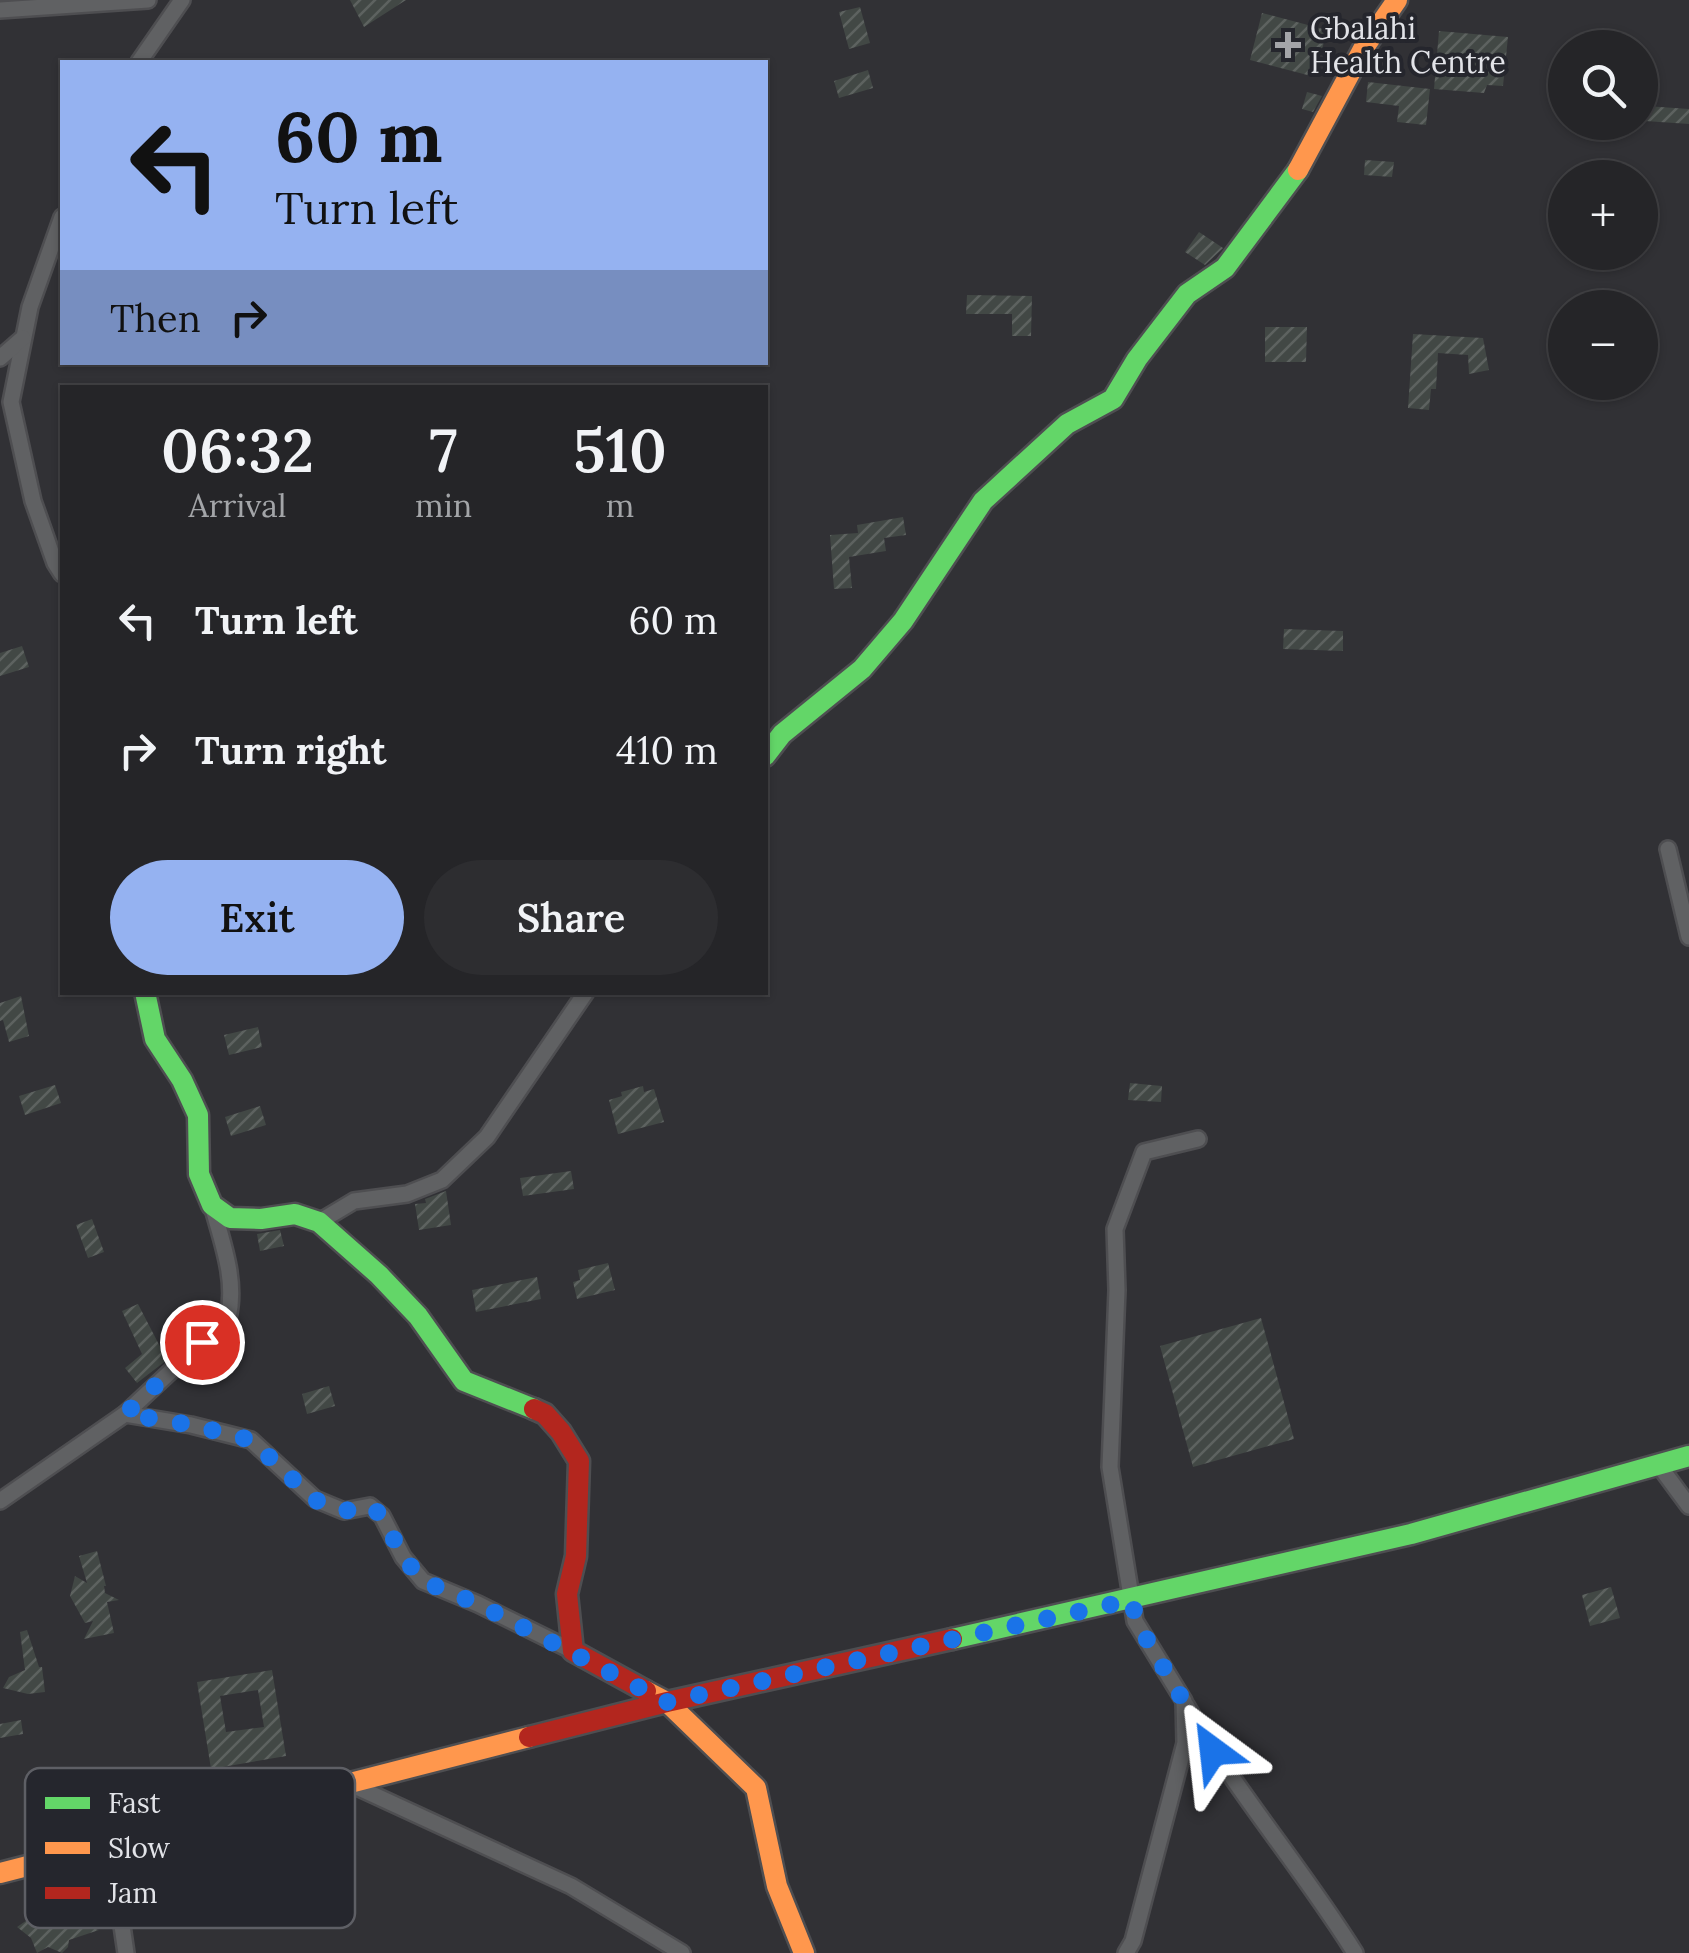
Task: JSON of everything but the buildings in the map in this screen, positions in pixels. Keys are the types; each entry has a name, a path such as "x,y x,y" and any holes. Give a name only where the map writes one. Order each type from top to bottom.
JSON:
{"street":[{"path":"0,10 148,0"},
{"path":"140,60 182,0"},
{"path":"768,752 782,734 862,669 903,621 983,501 1067,424 1113,399 1186,294 1225,268 1291,182 1364,49 1397,0"},
{"path":"60,223 30,307 12,402 33,501 60,571"},
{"path":"0,358 24,337"},
{"path":"1668,848 1689,937"},
{"path":"0,1501 125,1414 228,1318 232,1300 228,1266 212,1205 199,1174 198,1115 182,1080 155,1039 146,995"},
{"path":"319,1222 354,1201 407,1194 442,1180 487,1137 584,995"},
{"path":"1198,1139 1144,1152 1115,1229 1118,1290 1110,1467 1136,1621 1213,1751 1330,1912 1354,1953"},
{"path":"212,1205 230,1218 295,1214 319,1222 418,1316 464,1381 545,1414 562,1432 579,1461 576,1556 567,1594 573,1650"},
{"path":"125,1414 251,1440 315,1500 344,1511 370,1506 382,1516 403,1557 423,1581 573,1650 667,1702 756,1788 776,1886 804,1953"},
{"path":"355,1780 667,1702 1411,1534 1689,1456"},
{"path":"1658,1464 1689,1506"},
{"path":"1126,1953 1133,1941 1185,1743 1184,1702"},
{"path":"355,1785 571,1886 682,1953"},
{"path":"0,1873 25,1866"},
{"path":"122,1928 126,1953"}],"traffic: fast":[{"path":"768,752 782,734 862,669 903,621 983,501 1067,424 1113,399 1137,359 1187,294 1225,268 1298,170"},
{"path":"146,995 155,1039 182,1080 198,1115 199,1174 212,1205 230,1218 295,1214 319,1222 418,1316 464,1381 534,1409"},
{"path":"952,1639 1411,1534 1689,1456"}],"traffic: slow":[{"path":"1298,170 1363,49 1397,0"},
{"path":"646,1691 667,1702 756,1788 777,1886 804,1953"},
{"path":"355,1782 529,1737"},
{"path":"0,1873 25,1867"}],"traffic: jam":[{"path":"534,1409 545,1414 561,1432 579,1461 576,1556 567,1594 573,1651 646,1691"},
{"path":"529,1737 952,1639"}],"place":[{"name":"Gbalahi Health Centre","path":"1288,45"}],"route":[{"path":"202,1342 125,1414 251,1440 315,1500 344,1511 370,1506 382,1516 403,1557 423,1581 573,1650 667,1702 1132,1600 1136,1621 1213,1751"}]}
